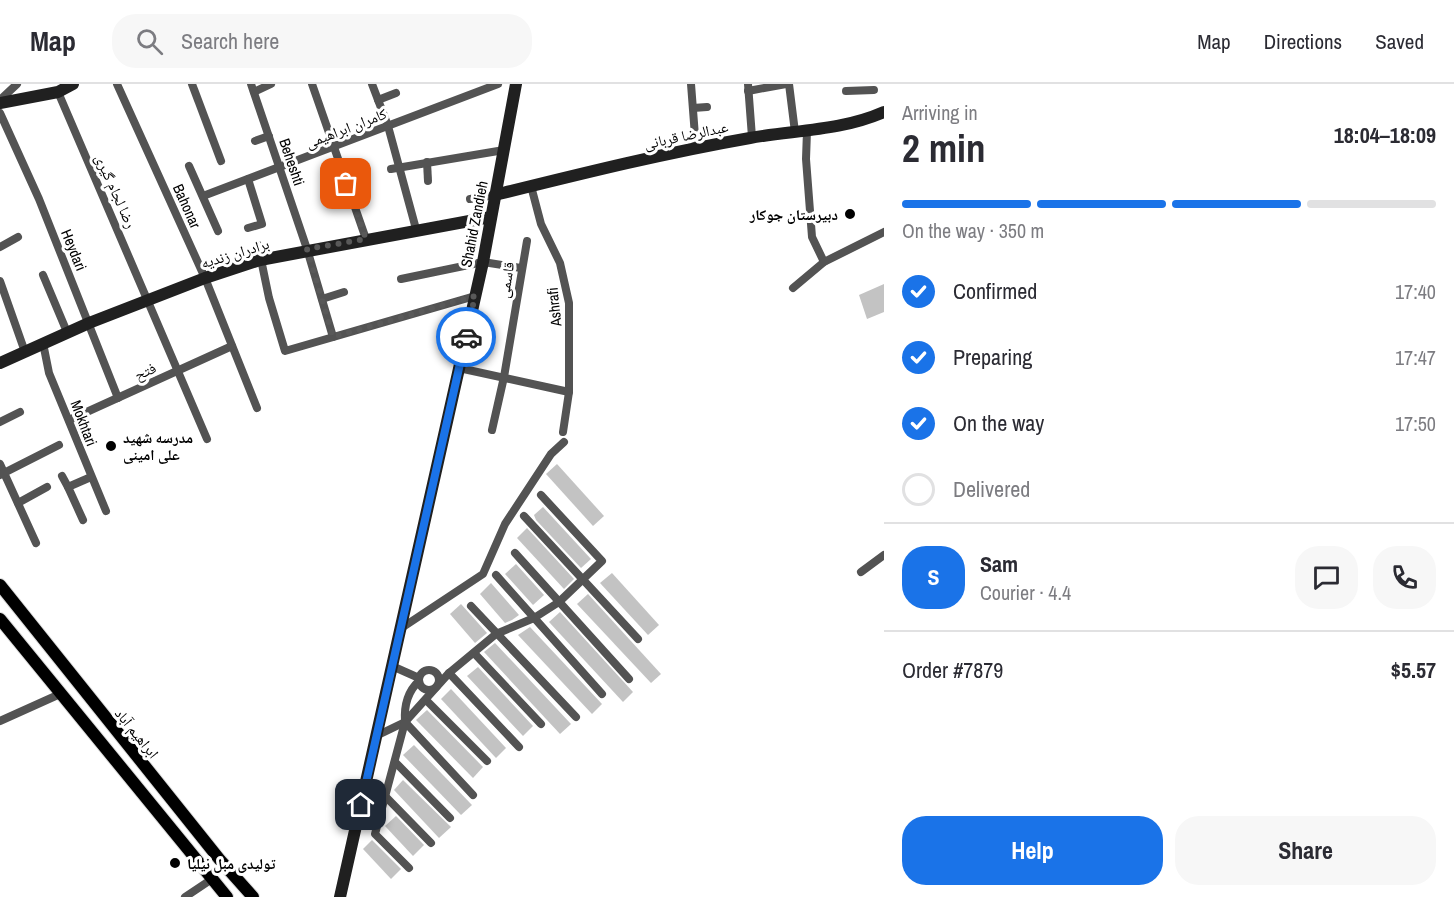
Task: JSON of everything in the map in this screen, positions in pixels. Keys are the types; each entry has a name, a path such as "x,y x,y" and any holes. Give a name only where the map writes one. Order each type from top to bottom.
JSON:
{"main road":[{"name":"ابراهیم آباد","path":"0,585 220,860 253,897"},
{"path":"0,619 227,897"}],"street":[{"path":"0,102 17,84"},
{"path":"0,102 58,92 73,84"},
{"name":"Bahonar","path":"117,84 205,278 257,408"},
{"path":"192,84 221,161"},
{"path":"253,88 271,84"},
{"path":"312,84 366,239"},
{"path":"372,84 388,126 395,168 416,229"},
{"name":"کامران ابراهیمی","path":"203,196 498,84"},
{"name":"Shahid Zandieh","path":"340,897 483,262 516,84"},
{"path":"691,84 696,149"},
{"path":"752,137 748,87 788,84 806,159 812,237 824,262"},
{"path":"846,91 860,87 874,90"},
{"name":"Beheshti","path":"253,88 307,249 333,337"},
{"name":"رضا لجام گیری","path":"58,92 207,439"},
{"path":"378,100 396,93"},
{"path":"693,108 707,107"},
{"name":"عبدالرضا قربانی","path":"495,195 752,137 863,122 884,112"},
{"name":"Heydari","path":"0,113 39,199 118,398"},
{"path":"255,141 268,136"},
{"path":"395,168 504,150"},
{"path":"427,162 428,181"},
{"path":"189,166 218,231"},
{"path":"248,179 262,224 248,228"},
{"name":"Ashrafi","path":"531,186 541,224 560,263 565,281 570,323 569,392 563,432"},
{"path":"470,199 495,195"},
{"name":"برادران زندیه","path":"0,363 89,323 205,278 260,260 307,249 491,217"},
{"path":"793,288 824,262 884,232"},
{"path":"0,247 18,237"},
{"name":"قاسمی","path":"492,430 504,377 527,241"},
{"path":"258,244 260,260 285,351 475,296"},
{"path":"401,279 483,262 521,268"},
{"path":"43,275 67,332"},
{"path":"0,281 25,352"},
{"path":"321,299 344,292"},
{"name":"Mokhtari","path":"44,343 49,373 106,511"},
{"name":"فتح","path":"69,420 232,346"},
{"path":"459,368 569,392"},
{"path":"0,422 20,412"},
{"path":"400,629 483,574 505,524 551,454 564,442"},
{"path":"2,474 59,445"},
{"path":"0,464 2,474 36,543"},
{"path":"62,476 82,519"},
{"path":"68,487 91,477"},
{"path":"18,503 47,487"},
{"path":"376,736 405,722 449,673 496,634 534,618 559,602 602,561 541,495"},
{"path":"524,516 638,639"},
{"path":"515,553 629,679"},
{"path":"861,572 884,555"},
{"path":"496,575 602,694"},
{"path":"471,606 576,717"},
{"path":"474,653 541,724"},
{"path":"392,666 419,680 424,688 436,687"},
{"path":"409,868 375,834 405,722 404,708 412,687 419,680 422,672 432,670 438,678 436,687"},
{"path":"449,673 519,747"},
{"path":"0,721 60,694"},
{"path":"426,700 487,761"},
{"path":"405,722 473,795"},
{"path":"395,762 450,818"},
{"path":"385,796 431,843"},
{"path":"185,897 212,879"}],"building":[{"path":"884,284 884,312 867,319 859,295"},
{"path":"557,464 604,516 593,526 546,474"},
{"path":"543,507 591,559 581,568 536,520 534,515"},
{"path":"527,528 574,579 564,589 517,538"},
{"path":"516,564 544,595 533,605 505,574"},
{"path":"612,573 659,625 648,635 600,583"},
{"path":"491,583 519,615 512,620 505,623 480,594"},
{"path":"588,594 661,674 651,683 577,604"},
{"path":"461,604 487,633 475,643 450,614"},
{"path":"560,612 633,692 623,702 549,622"},
{"path":"530,627 602,704 592,714 518,635"},
{"path":"495,643 571,724 560,734 484,652"},
{"path":"478,667 533,726 523,736 467,676"},
{"path":"451,689 506,748 496,758 441,699"},
{"path":"427,710 483,767 473,778 416,720"},
{"path":"414,745 472,805 461,815 403,755"},
{"path":"403,780 451,827 439,838 394,790"},
{"path":"396,816 424,845 413,856 385,826"},
{"path":"372,840 401,869 391,879 363,849"}],"way so far":[{"path":"346,184 366,239 307,249 333,337 475,296 466,337"}],"place":[{"name":"دبیرستان جوکار","path":"850,214"},
{"name":"مدرسه شهید علی امینی","path":"111,446"},
{"name":"تولیدی مبل نیلیا","path":"175,863"}],"route":[{"path":"361,805 466,337"}]}
